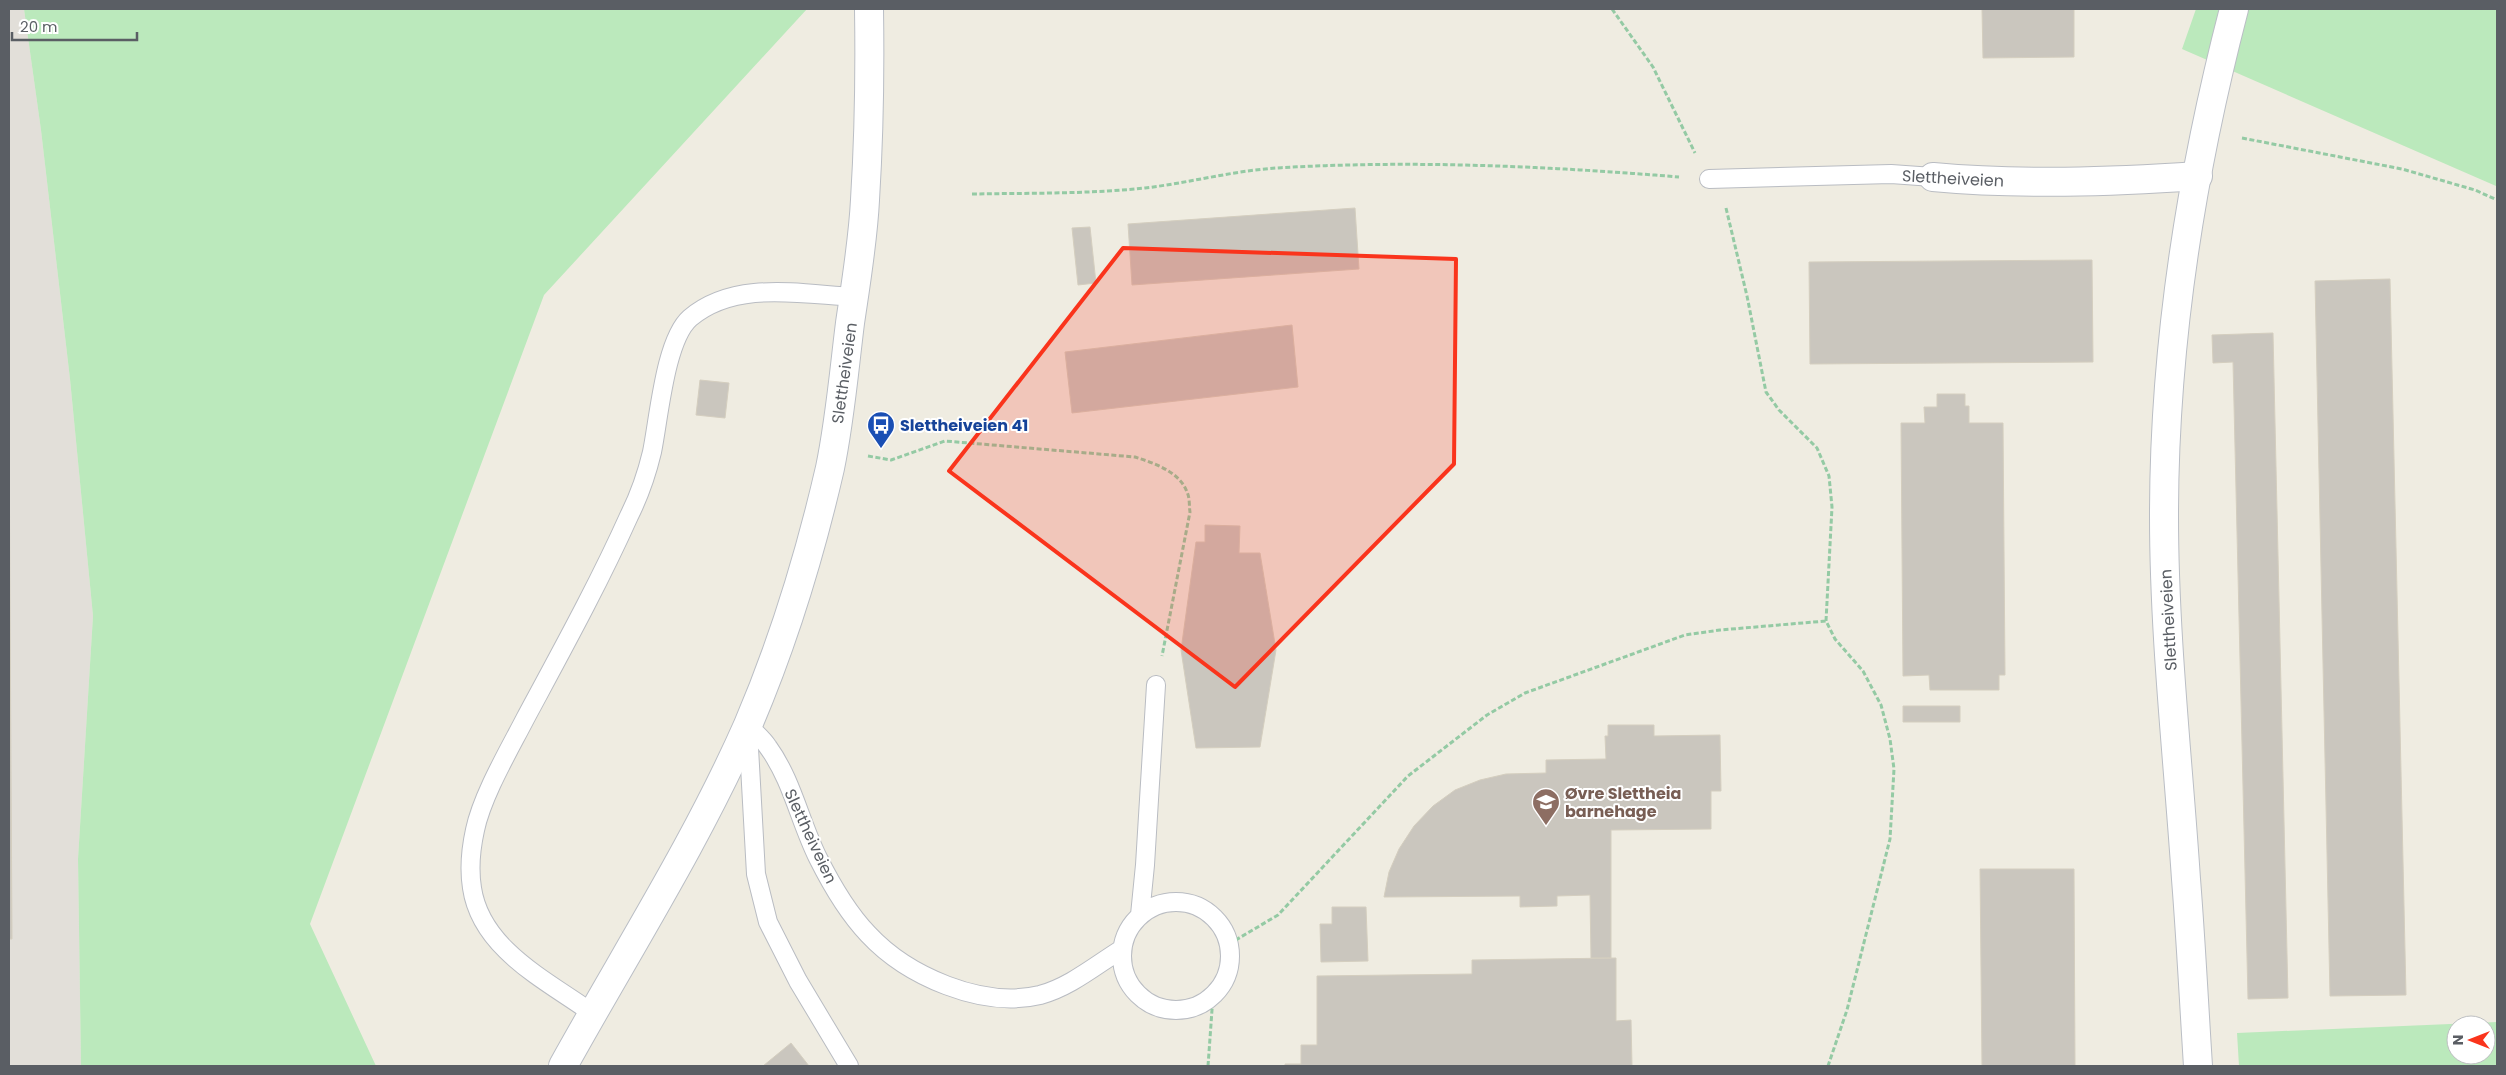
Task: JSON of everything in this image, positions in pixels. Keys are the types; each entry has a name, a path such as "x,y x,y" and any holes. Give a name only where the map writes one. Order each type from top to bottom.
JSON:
{"street":[{"name":"Slettheiveien","path":"563,1066 689,843 748,725 784,634 833,449 854,297 865,202 870,62 869,9"},
{"name":"Slettheiveien","path":"2198,1066 2172,702 2164,516 2168,395 2180,274 2218,74 2234,9"},
{"name":"Slettheiveien","path":"1933,177 1990,182 2139,180 2198,176"}],"lane":[{"name":"Slettheiveien","path":"1709,179 1891,174 1933,177"},
{"path":"592,1013 503,949 485,927 476,907 472,887 471,862 475,828 496,774 612,555 635,503 651,454 675,341 687,320 706,306 741,293 779,292 854,297"},
{"path":"1140,915 1145,865 1156,685"},
{"name":"Slettheiveien","path":"748,725 768,747 786,780 818,857 839,895 868,934 896,958 932,979 968,994 1000,998 1039,995 1066,985 1122,949"},
{"name":"Slettheiveien","path":"748,725 756,874 768,922 798,981 850,1066"},
{"path":"1174,901 1192,904 1209,912 1222,926 1229,944 1230,962 1224,981 1213,996 1197,1006 1178,1010 1160,1007 1143,999 1131,985 1123,967 1122,949 1128,930 1140,915 1155,905 1174,901"}],"path":[{"path":"1612,9 1653,67 1709,179 1723,200 1730,219 1766,392 1779,410 1817,448 1829,476 1832,507 1826,621 1835,639 1862,671 1881,705 1890,739 1894,769 1890,839 1846,1010 1828,1066"},
{"path":"2207,131 2402,169 2475,190 2497,200"},
{"path":"972,194 1096,192 1145,188 1274,168 1402,164 1592,170 1709,179"},
{"path":"833,449 890,460 945,441 1093,452 1135,457 1158,464 1183,485 1188,492 1190,512 1165,636"},
{"path":"1229,944 1278,915 1408,776 1487,715 1525,693 1685,635 1720,630 1826,621"},
{"path":"1208,1066 1213,996"}],"highlighted area":[{"path":"1123,248 1456,259 1454,464 1235,687 949,471"}],"shaded area":[{"path":"9,9 24,9 41,130 70,379 93,616 78,859 81,1066 9,1066"}],"green space":[{"path":"24,9 807,9 544,295 310,924 376,1066 81,1066 78,859 93,616 70,379 41,130"},
{"path":"2196,9 2497,9 2497,220 2496,186 2182,49"},
{"path":"2497,1022 2497,1066 2239,1066 2237,1033 2446,1024 2446,1065 2496,1065"}],"building":[{"path":"1982,9 2074,9 2074,57 1983,58"},
{"path":"1355,208 1359,269 1132,285 1128,224"},
{"path":"1090,227 1096,283 1078,285 1072,228"},
{"path":"2092,260 2093,362 1810,364 1809,262"},
{"path":"2390,279 2406,995 2330,996 2315,281"},
{"path":"1292,325 1298,387 1072,413 1065,352"},
{"path":"2273,333 2288,998 2248,999 2233,362 2213,363 2212,335"},
{"path":"700,380 729,383 725,418 696,415"},
{"path":"1937,394 1965,394 1965,406 1969,406 1969,423 2003,423 2005,675 1999,675 1999,690 1930,690 1929,675 1903,676 1901,423 1925,423 1924,407 1937,407"},
{"path":"9,426 12,939 9,939"},
{"path":"1205,525 1240,526 1239,553 1260,553 1276,650 1260,747 1196,748 1181,650 1196,542 1205,542"},
{"path":"1903,706 1960,706 1960,722 1903,722"},
{"path":"1608,725 1654,725 1654,736 1720,735 1721,791 1711,791 1711,829 1611,830 1611,958 1591,958 1590,895 1557,896 1557,906 1520,907 1520,896 1384,897 1389,872 1399,849 1414,826 1433,806 1455,790 1480,780 1506,774 1546,773 1546,760 1606,759 1605,736 1608,736"},
{"path":"1980,869 2074,869 2075,1066 1982,1066"},
{"path":"1332,907 1366,907 1368,961 1321,962 1320,924 1332,924"},
{"path":"1616,958 1616,1021 1631,1020 1632,1066 1285,1066 1285,1064 1301,1064 1301,1045 1317,1045 1317,976 1472,974 1472,960"},
{"path":"791,1043 809,1066 763,1066"}],"place":[{"name":"Slettheiveien 41","path":"881,449"},
{"name":"Øvre Slettheia barnehage","path":"1546,826"}]}
